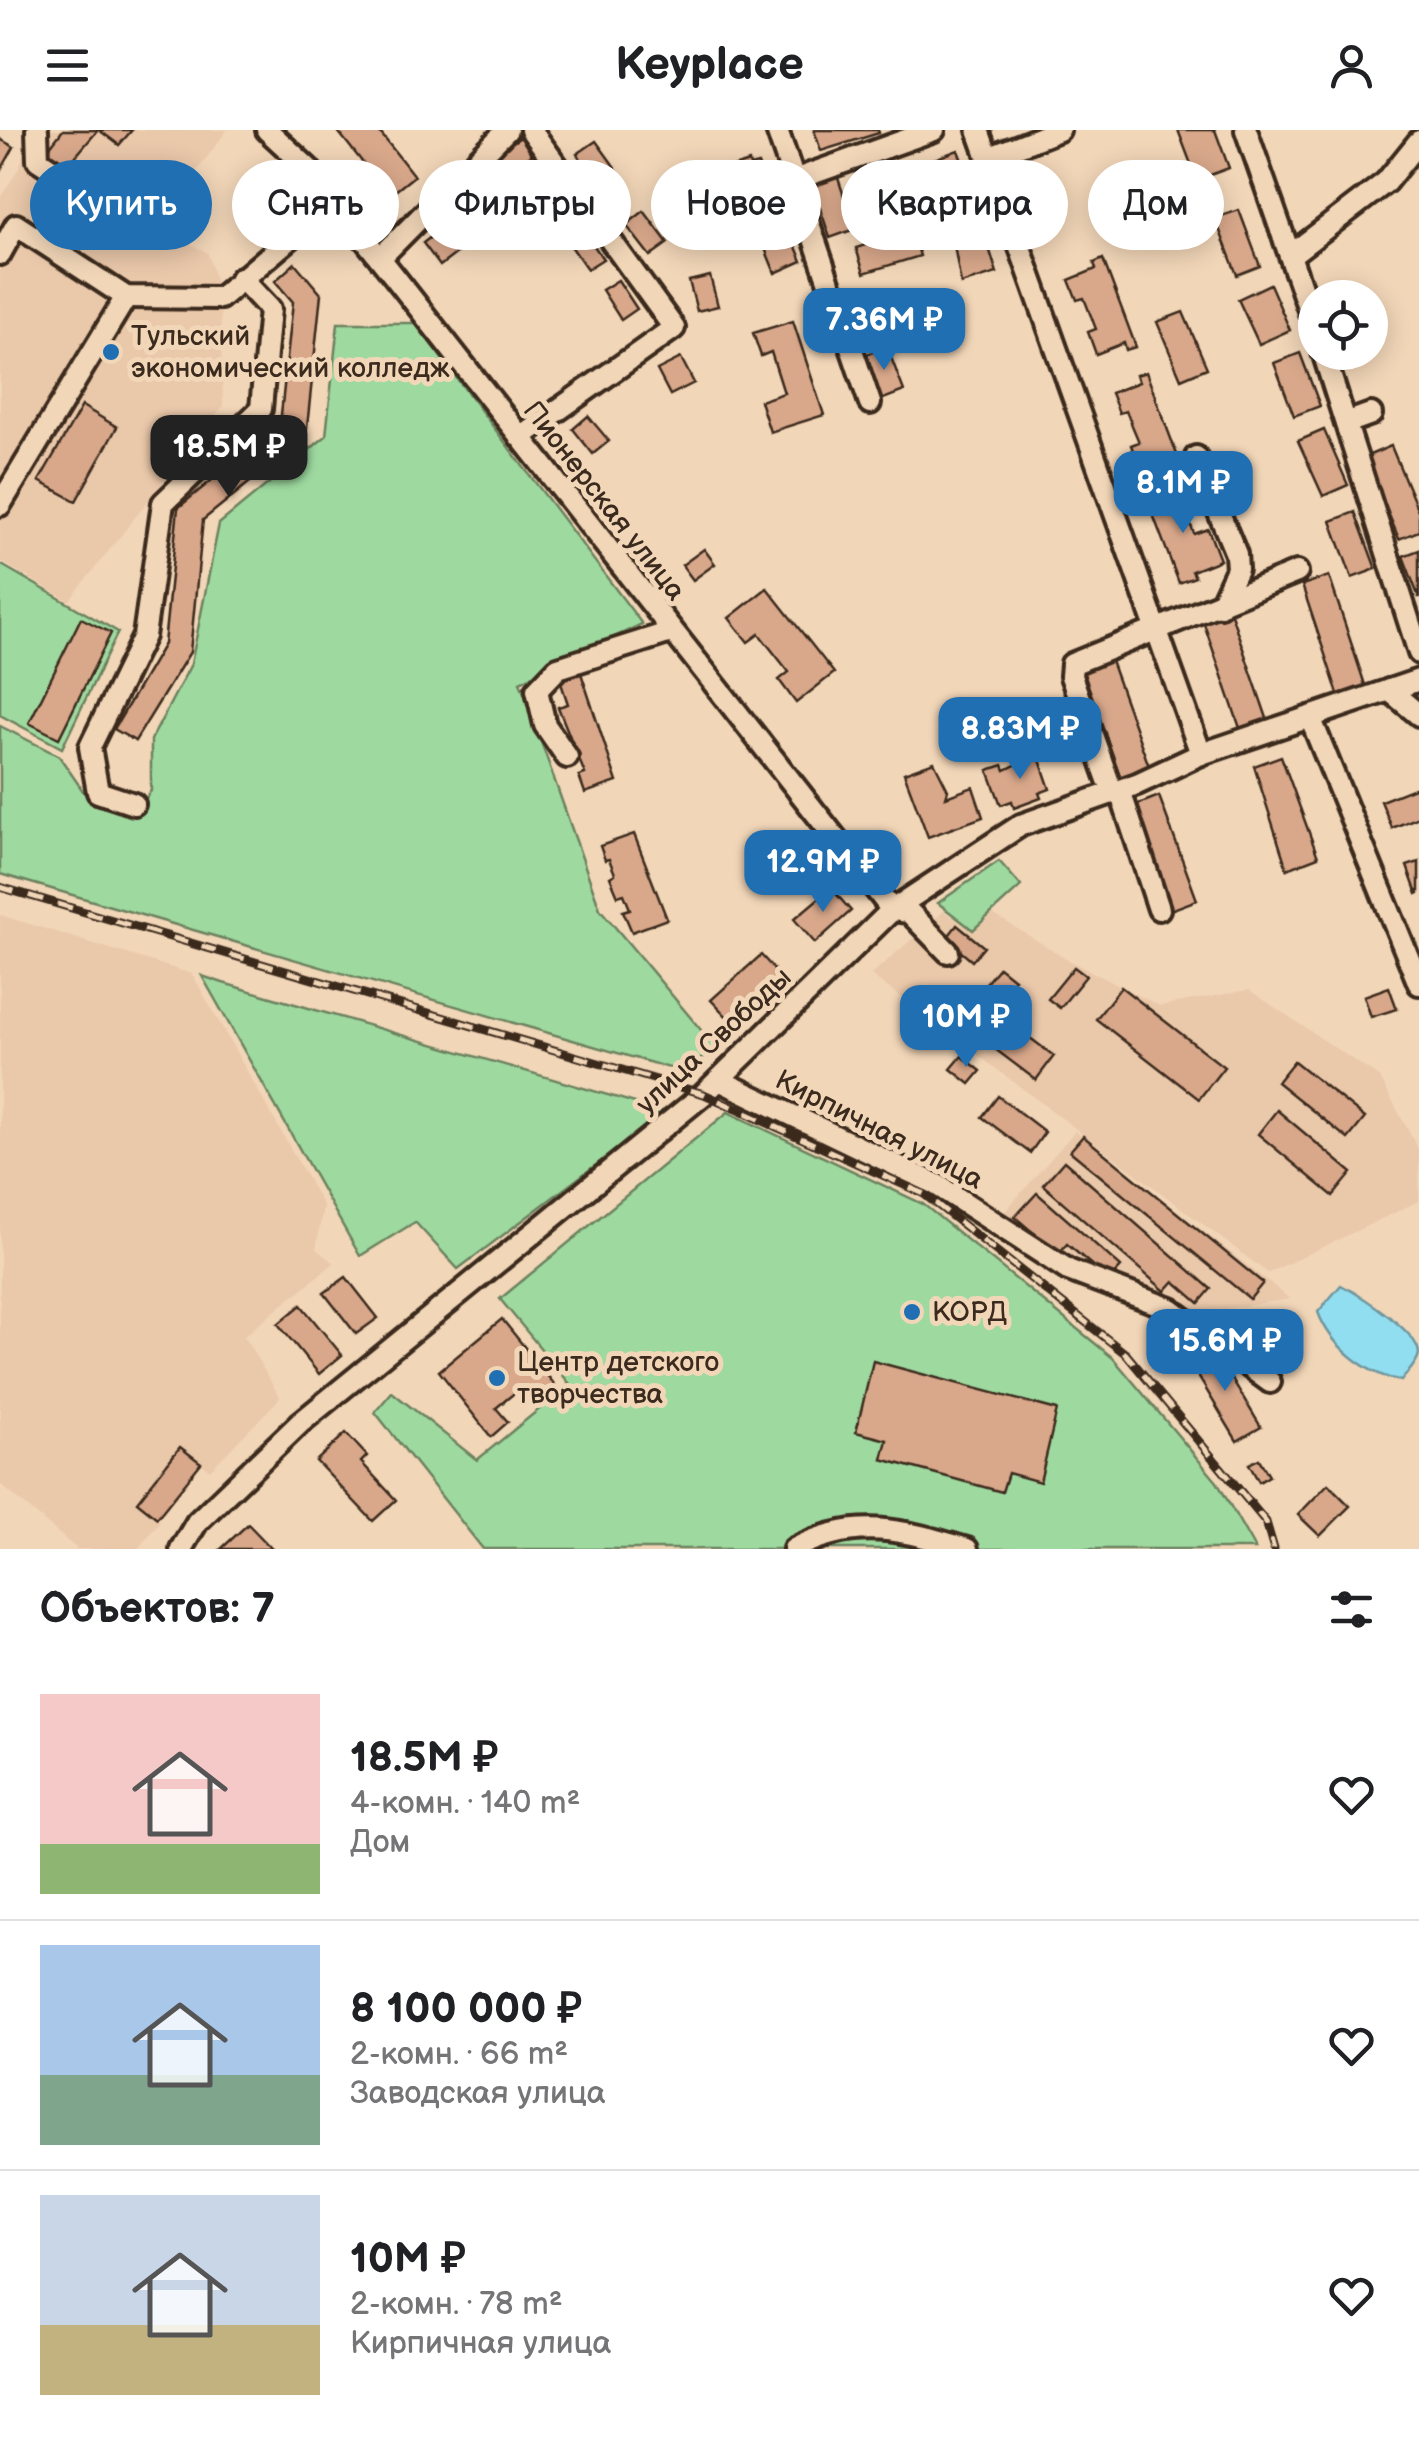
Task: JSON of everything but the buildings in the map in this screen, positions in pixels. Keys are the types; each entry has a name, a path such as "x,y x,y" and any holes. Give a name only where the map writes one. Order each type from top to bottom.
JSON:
{"street":[{"path":"36,130 38,160"},
{"name":"Пионерская улица","path":"267,130 295,160"},
{"path":"380,258 507,130"},
{"path":"520,437 674,328 531,130"},
{"path":"778,130 788,160"},
{"path":"821,168 891,137 934,130"},
{"path":"978,130 1201,754"},
{"path":"988,158 1059,130"},
{"path":"1246,130 1300,280"},
{"path":"1292,254 1386,182 1419,141"},
{"path":"0,254 16,225 126,297 220,298 275,250"},
{"name":"Пионерская улица","path":"374,250 892,910 909,912 948,952"},
{"path":"818,250 870,403"},
{"path":"134,804 98,792 90,747 144,636 163,503 261,409 270,309 242,278"},
{"path":"0,505 126,297"},
{"path":"1329,370 1418,643"},
{"path":"1346,423 1371,414"},
{"path":"1196,457 1236,554 1238,568 1220,606"},
{"path":"1159,910 1070,669 1072,664 1297,572"},
{"path":"567,756 545,725 538,690 558,668 672,632"},
{"name":"улица Свободы","path":"181,1549 197,1522 300,1423 719,1080 892,910 1021,825 1114,785 1419,680"},
{"path":"1389,690 1419,715"},
{"path":"1310,717 1419,984"},
{"name":"Кирпичная улица","path":"719,1080 937,1185 1068,1270 1171,1309 1270,1382"},
{"path":"794,1549 826,1532 896,1528 967,1549"}],"shaded area":[{"name":"Тульский экономический колледж","path":"32,130 227,130 205,160 30,160 30,250 202,250 208,253 220,298 223,406 69,601 0,561 0,198 19,168"},
{"path":"944,911 973,932 993,914 1070,961 1160,1006 1249,990 1380,1078 1419,1151 1419,1201 1268,1273 871,975"},
{"path":"0,915 192,974 323,1206 316,1249 334,1263 244,1336 280,1398 210,1470 180,1447 136,1502 160,1521 138,1549 77,1549 0,1484"},
{"path":"1075,1131 1290,1299 1198,1313 1066,1265 1001,1216"}],"green space":[{"path":"338,323 415,323 642,624 520,682 600,909 716,1048 683,1072 0,874 0,726 59,756 92,804 137,813 151,790 151,740 191,664 219,524 326,436"},
{"path":"0,564 118,632 62,748 0,715"},
{"path":"999,861 1021,886 973,930 938,903"},
{"path":"202,976 666,1112 458,1269 415,1222 360,1256"},
{"path":"728,1112 923,1204 1113,1358 1217,1482 1255,1549 483,1549 375,1412 392,1392 477,1460 570,1384 500,1299"}],"water":[{"path":"1341,1285 1387,1315 1416,1345 1418,1357 1401,1381 1362,1365 1331,1336 1318,1312"}],"railway":[{"path":"0,887 704,1094 924,1194 1126,1354 1266,1522 1274,1549"}],"place":[{"name":"Тульский экономический колледж","path":"111,352"},
{"name":"КОРД","path":"912,1312"},
{"name":"Центр детского творчества","path":"497,1378"}]}
